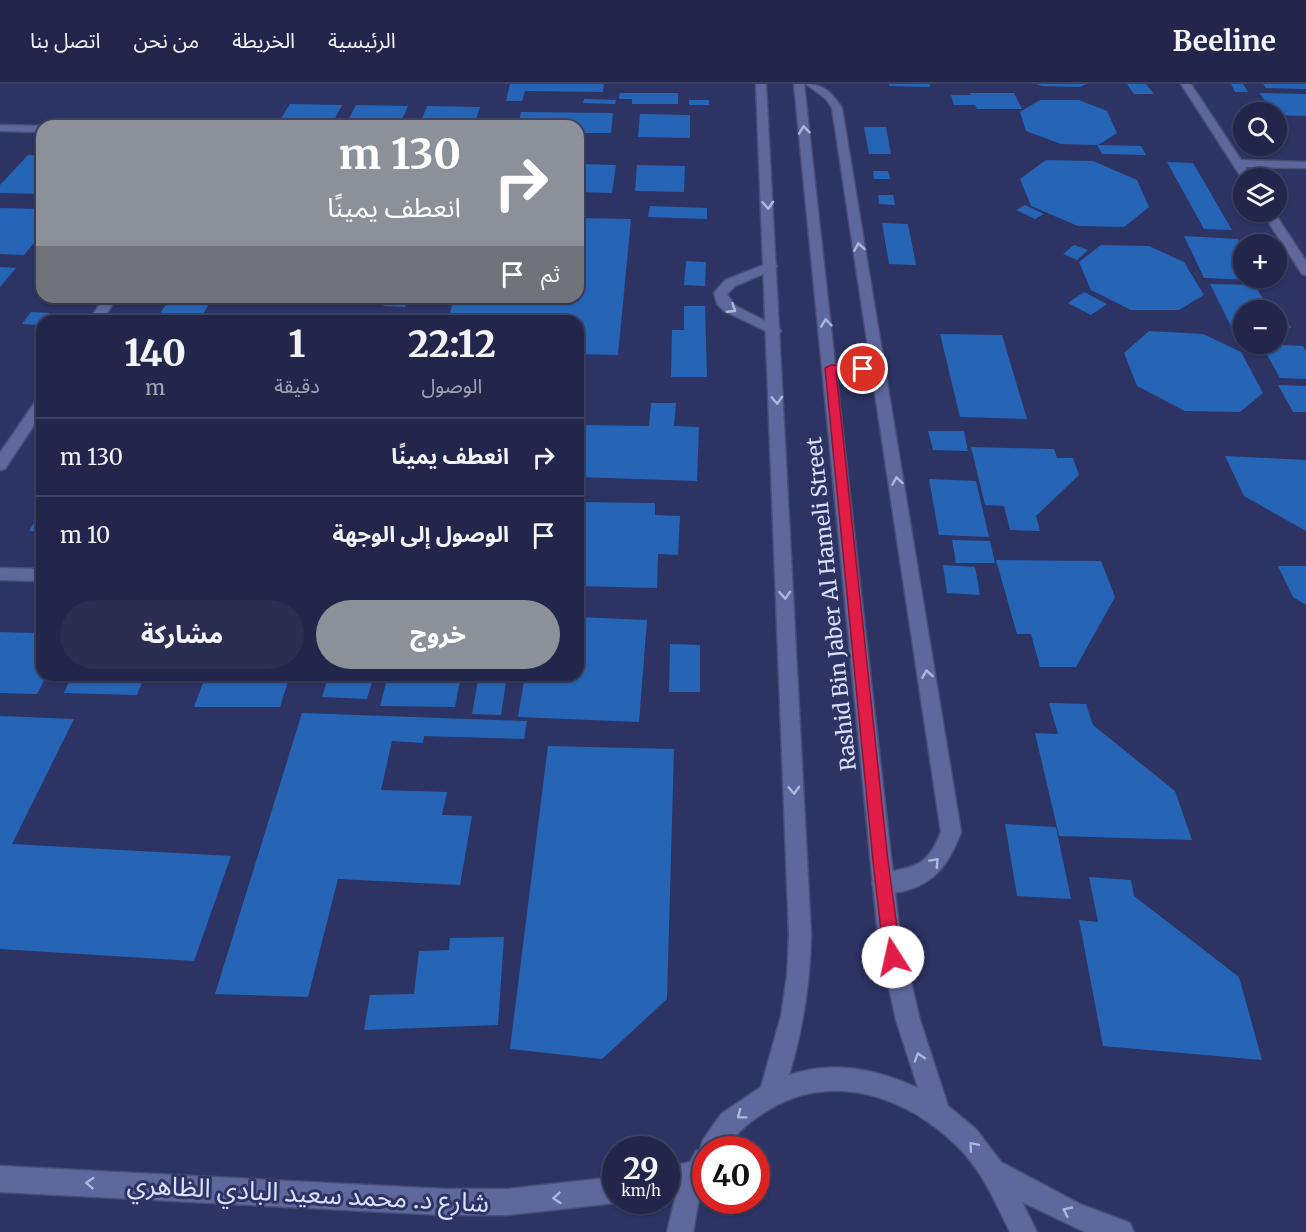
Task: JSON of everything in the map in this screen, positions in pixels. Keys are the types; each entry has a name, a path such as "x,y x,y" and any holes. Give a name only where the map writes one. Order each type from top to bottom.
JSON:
{"street":[{"name":"Rashid Bin Jaber Al Hameli Street","path":"761,84 800,935 800,974 795,1013 785,1053 771,1093"},
{"name":"Rashid Bin Jaber Al Hameli Street","path":"799,84 831,368 889,936 897,977 921,1066 938,1113"},
{"path":"811,84 831,97 837,108 951,832 945,849 935,863 921,874 903,882 883,884"},
{"path":"1186,84 1240,168"},
{"path":"0,128 36,129"},
{"path":"1237,163 1306,165"},
{"path":"1274,222 1306,271"},
{"path":"771,266 730,283 720,293 724,304 729,308 774,331"},
{"path":"831,368 879,370"},
{"path":"0,465 36,411"},
{"path":"0,574 36,575"},
{"path":"721,1136 728,1125 771,1093 810,1079 853,1079 897,1090 938,1113 968,1139 993,1171 1024,1232"},
{"path":"993,1171 1056,1206 1096,1224 1121,1232"},
{"name":"شارع د. محمد سعيد البادي الظاهري","path":"0,1179 444,1202 507,1202 602,1191"},
{"path":"680,1232 681,1222 692,1191"}],"building":[{"path":"510,84 604,84 603,92 525,91 522,101 506,101"},
{"path":"889,84 930,84 930,87 889,86"},
{"path":"1036,84 1086,84 1080,87"},
{"path":"1127,84 1146,84 1154,94 1134,94"},
{"path":"1231,84 1243,84 1248,92 1235,92"},
{"path":"1263,84 1306,84 1306,89 1266,88"},
{"path":"620,93 678,93 678,104 632,104 632,99 619,99"},
{"path":"970,93 1014,93 1022,109 977,109 975,105 954,105 951,95 971,95"},
{"path":"1259,93 1306,94 1306,116 1287,115 1287,102 1266,102"},
{"path":"584,99 616,100 615,104 583,103"},
{"path":"689,100 709,100 709,105 689,105"},
{"path":"1040,100 1079,100 1107,111 1117,133 1098,145 1141,146 1146,155 1102,154 1097,145 1061,144 1026,131 1020,112"},
{"path":"290,104 342,105 334,120 280,120"},
{"path":"356,105 408,106 402,120 348,120"},
{"path":"427,106 480,107 476,120 421,120"},
{"path":"521,112 613,113 611,133 584,133 584,120 519,120"},
{"path":"640,114 690,115 690,138 638,137"},
{"path":"864,127 886,127 891,154 869,154"},
{"path":"28,155 36,155 36,194 0,193 0,185"},
{"path":"1046,160 1093,161 1137,180 1149,207 1124,227 1078,226 1031,206 1020,179"},
{"path":"1167,162 1193,163 1232,230 1204,229"},
{"path":"584,164 616,165 612,193 584,192"},
{"path":"637,165 685,166 684,192 635,191"},
{"path":"873,171 888,171 890,179 874,179"},
{"path":"878,195 893,195 895,205 879,204"},
{"path":"1025,205 1044,214 1035,219 1016,210"},
{"path":"650,206 707,208 707,219 648,217"},
{"path":"0,208 36,209 36,240 24,255 0,254"},
{"path":"584,218 631,219 618,355 584,354 584,315 450,315 452,303 584,303"},
{"path":"882,223 908,224 916,265 889,264"},
{"path":"1184,236 1233,239 1233,279 1204,278"},
{"path":"1074,245 1088,250 1077,260 1063,254"},
{"path":"1101,245 1149,246 1184,262 1204,295 1179,310 1131,310 1091,290 1079,262"},
{"path":"686,261 706,262 705,286 684,285"},
{"path":"0,267 16,268 0,287"},
{"path":"1210,284 1233,285 1233,288 1257,288 1263,300 1233,300 1233,326"},
{"path":"1084,292 1107,304 1091,315 1068,303"},
{"path":"167,303 210,303 202,315 159,315"},
{"path":"210,303 262,303 261,305"},
{"path":"384,303 406,303 405,307 383,306"},
{"path":"684,306 705,306 707,377 671,377 672,330 684,330"},
{"path":"31,312 50,313 36,315 36,325 22,324"},
{"path":"1149,331 1203,334 1233,348 1233,354 1242,354 1263,393 1240,412 1185,411 1137,386 1124,353"},
{"path":"940,334 1002,335 1027,419 960,417"},
{"path":"1287,345 1303,346 1306,351 1306,379 1280,378 1267,354 1287,354"},
{"path":"1278,385 1306,386 1306,412 1293,412"},
{"path":"651,403 676,403 674,426 699,427 697,481 584,477 584,425 649,426"},
{"path":"928,431 964,431 968,451 933,450"},
{"path":"971,447 1054,449 1057,458 1073,458 1079,475 1036,516 1040,531 1010,530 1004,506 985,505"},
{"path":"1225,456 1306,460 1306,531 1244,496"},
{"path":"929,479 976,481 989,537 939,535"},
{"path":"584,502 655,503 655,515 680,516 678,555 658,554 657,588 584,586"},
{"path":"36,520 36,532 29,531"},
{"path":"952,540 990,541 995,563 956,563"},
{"path":"996,560 1101,561 1115,597 1076,667 1040,667 1031,634 1017,634"},
{"path":"943,565 975,567 980,595 947,593"},
{"path":"1278,566 1306,566 1306,605 1293,597"},
{"path":"584,617 647,620 639,722 518,717 524,681 584,681"},
{"path":"36,627 36,681 44,681 37,694 0,693 0,632 33,633"},
{"path":"670,644 700,645 700,692 669,692"},
{"path":"69,681 143,681 137,695 64,693"},
{"path":"204,681 288,681 280,707 194,707"},
{"path":"327,681 372,681 367,699 322,697"},
{"path":"386,681 460,681 455,707 380,706"},
{"path":"478,681 506,681 501,715 472,714"},
{"path":"1049,703 1086,704 1093,725 1175,791 1192,840 1059,836 1035,733 1058,734"},
{"path":"302,713 527,721 524,739 424,736 423,743 392,741 381,790 447,792 442,815 472,816 460,885 338,879 308,997 215,994"},
{"path":"0,716 74,719 12,844 231,856 194,961 0,949"},
{"path":"548,746 674,749 667,999 602,1059 510,1049"},
{"path":"1005,824 1056,827 1071,899 1017,896"},
{"path":"1089,877 1131,880 1134,896 1239,977 1262,1060 1103,1046 1079,920 1098,922"},
{"path":"504,937 498,1025 364,1030 370,995 414,994 419,951 449,950 450,938"}],"route":[{"path":"863,369 831,368 880,861 893,957"}]}
